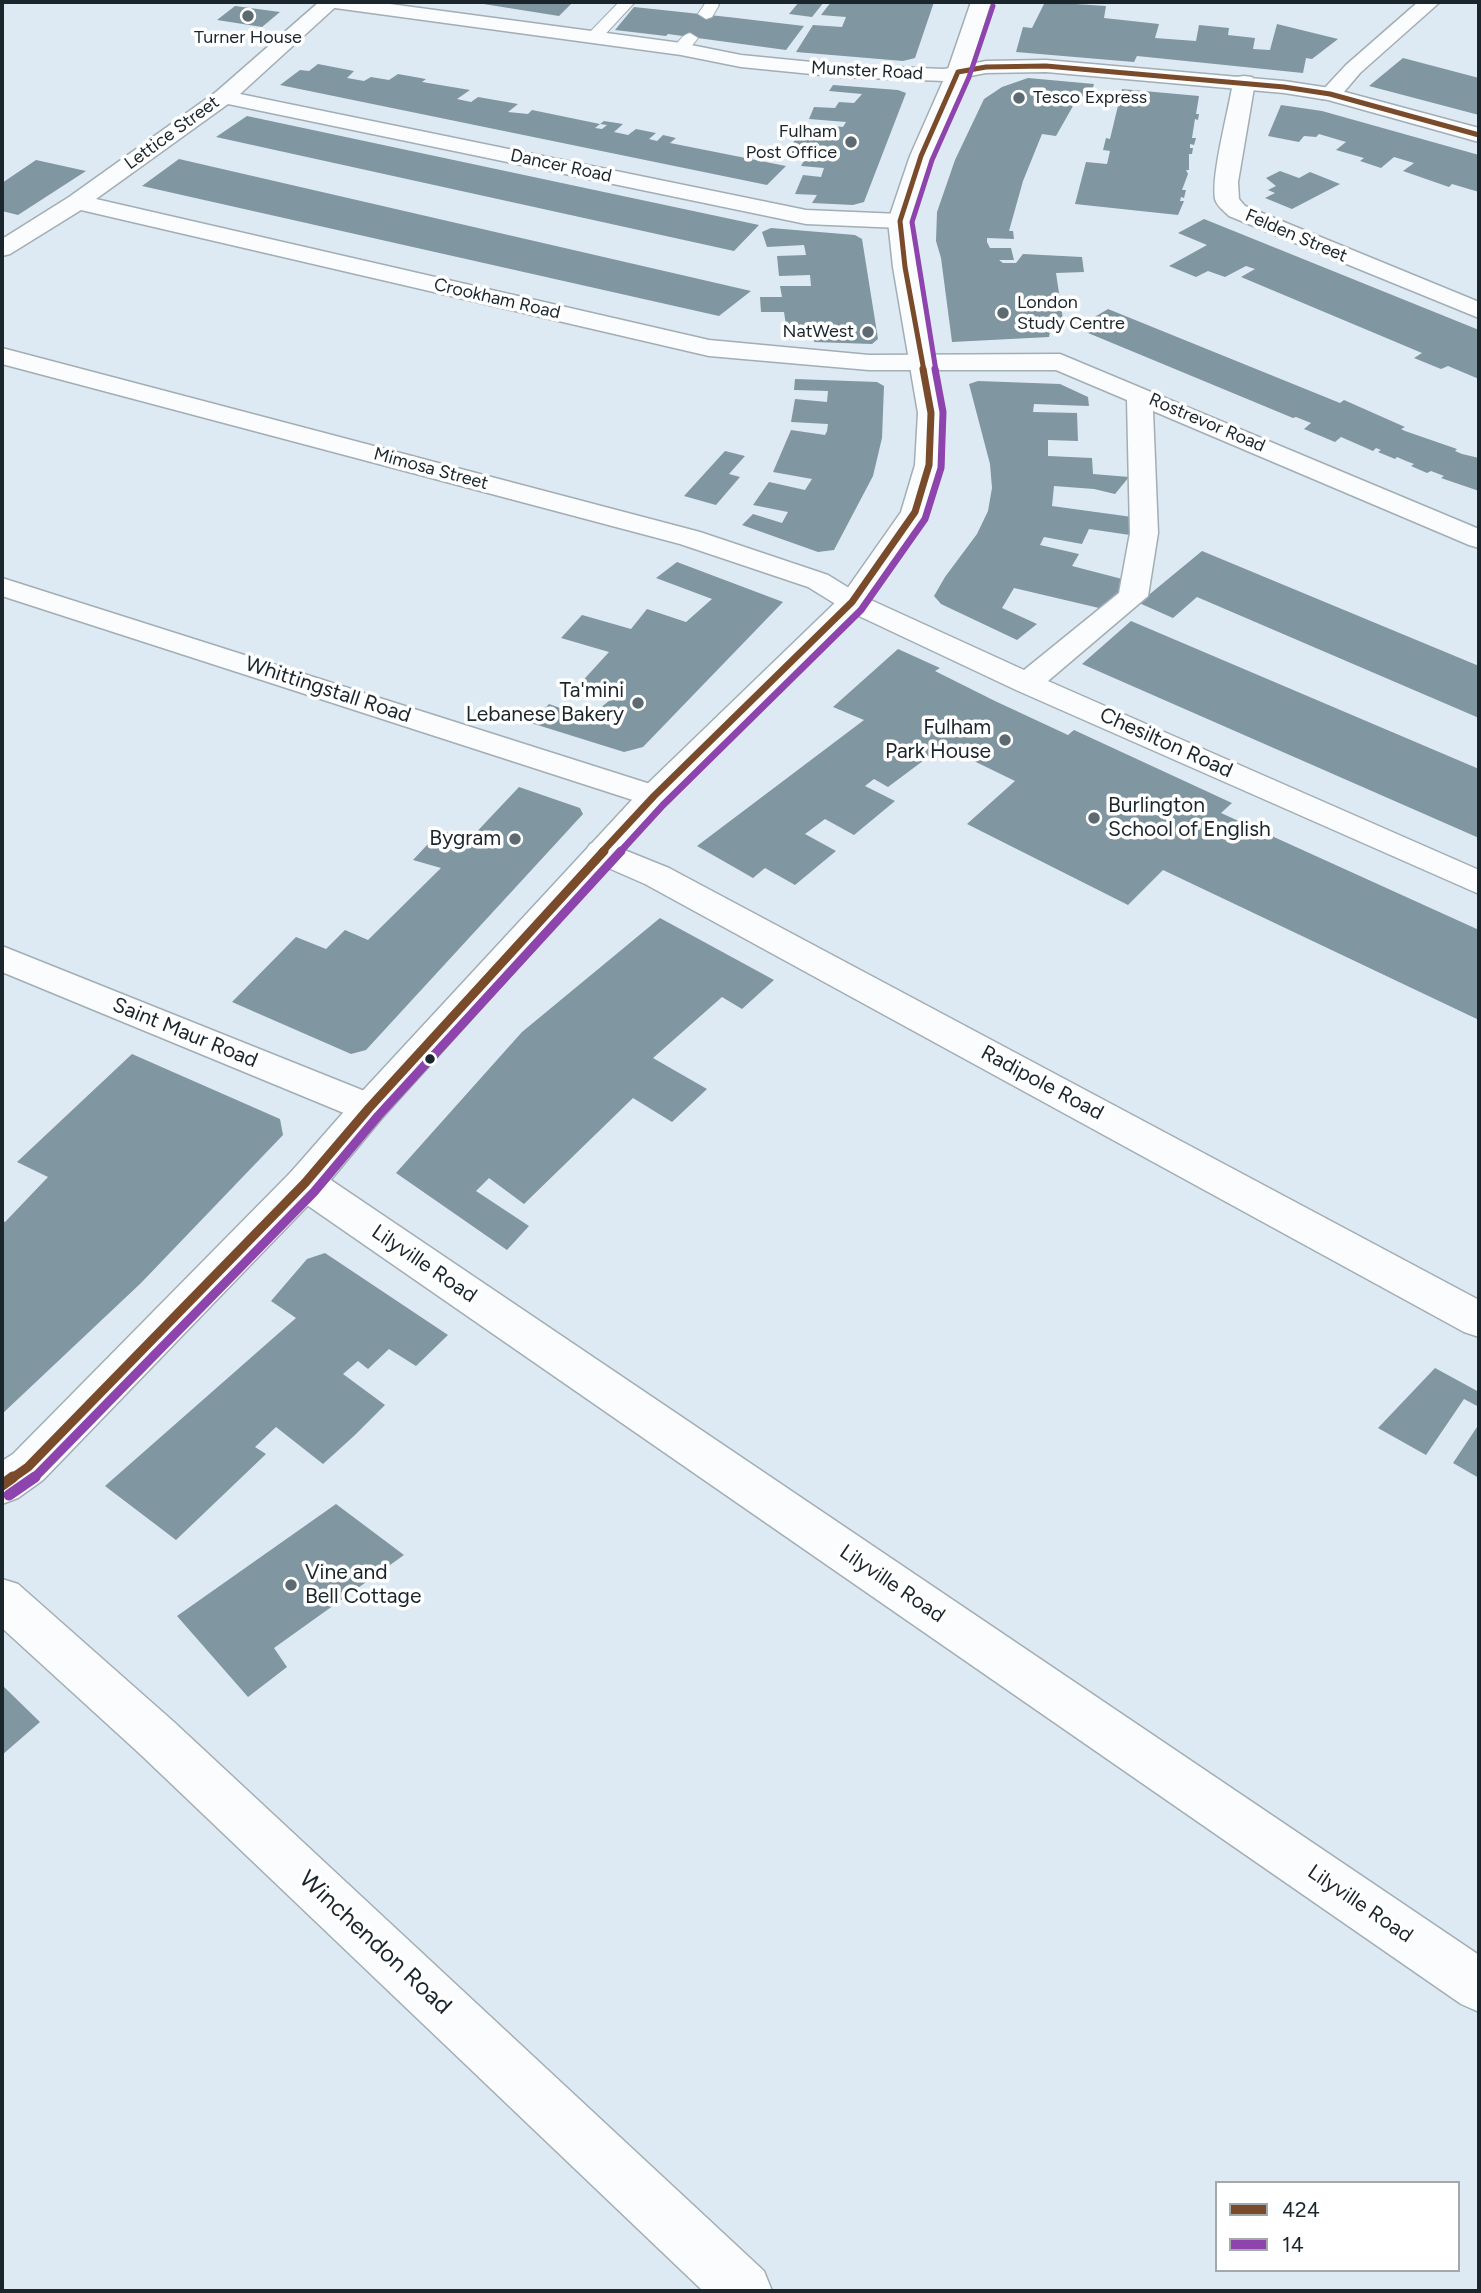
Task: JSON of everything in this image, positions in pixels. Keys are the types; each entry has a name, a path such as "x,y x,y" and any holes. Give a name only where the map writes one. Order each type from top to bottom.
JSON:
{"street":[{"name":"Munster Road","path":"333,2 592,39 685,43 741,61 842,71 909,76 986,67 1036,66 1244,82 1330,94 1479,135"},
{"name":"Lettice Street","path":"2,250 77,202 224,97 333,2"},
{"path":"2,1485 28,1466 305,1183 369,1108 654,796 852,601 915,512 929,465 932,413 905,267 900,221 921,156 958,72 981,2"},
{"path":"1330,94 1353,69 1430,2"},
{"name":"Felden Street","path":"1244,82 1227,182 1227,201 1237,211 1479,311"},
{"name":"Dancer Road","path":"224,97 806,217 900,221"},
{"name":"Crookham Road","path":"77,202 709,348 777,357 923,362"},
{"name":"Mimosa Street","path":"2,356 690,538 818,581 852,601"},
{"name":"Rostrevor Road","path":"923,362 1020,359 1060,362 1479,539"},
{"path":"1027,683 1133,596 1144,533 1140,394"},
{"name":"Whittingstall Road","path":"2,587 654,796"},
{"name":"Chesilton Road","path":"852,601 1027,683 1479,883"},
{"name":"Radipole Road","path":"603,852 657,876 849,978 1479,1320"},
{"name":"Saint Maur Road","path":"2,958 369,1108"},
{"name":"Lilyville Road","path":"305,1183 1479,1986"},
{"name":"Winchendon Road","path":"2,1599 167,1748 744,2291"}],"lane":[{"path":"592,39 627,2"}],"building":[{"path":"471,2 573,2 559,16"},
{"path":"799,2 824,2 812,17 789,14"},
{"path":"831,2 934,2 915,58 903,61 796,52 813,25 842,27 846,17 821,15"},
{"path":"1045,2 1106,6 1104,18 1159,24 1155,38 1196,41 1199,25 1229,28 1228,35 1255,38 1253,49 1270,50 1277,24 1338,39 1312,59 1306,58 1303,73 1137,56 1134,62 1016,52 1023,27 1032,28"},
{"name":"Turner House","path":"235,6 280,12 262,27 217,20"},
{"path":"634,7 804,26 786,50 668,34 666,36 615,30"},
{"path":"1403,58 1479,78 1479,115 1369,86"},
{"path":"318,64 354,71 347,78 364,81 371,77 389,80 398,74 426,79 422,82 470,90 457,99 471,102 478,97 518,104 508,112 528,114 532,110 600,124 604,121 623,124 614,132 628,135 636,129 656,133 649,139 657,141 663,135 676,138 670,143 786,166 767,185 280,85 300,70 309,71","holes":["600,124 607,125 602,129 595,128"]},
{"path":"1028,78 1094,84 1089,101 1077,99 1056,136 1042,134 1023,181 1009,231 1013,231 1014,239 987,238 987,242 990,248 1011,248 1014,260 999,260 1003,263 1016,263 1023,254 1082,257 1084,272 1056,273 1064,326 1051,326 1049,337 952,342 941,258 936,241 937,212 955,160 984,99 1002,87"},
{"path":"833,85 898,90 906,93 864,202 853,205 812,203 817,195 795,194 803,175 821,177 824,168 801,166 806,157 798,157 789,151 799,131 820,133 823,125 843,127 846,122 809,119 814,107 835,108 839,102 854,103 862,94 829,91"},
{"path":"1122,89 1199,96 1196,114 1199,114 1198,120 1195,119 1192,138 1196,138 1194,145 1190,144 1190,148 1193,148 1192,154 1189,154 1189,170 1186,170 1188,174 1182,190 1186,190 1184,198 1181,197 1180,201 1184,201 1178,215 1075,204 1086,162 1107,164 1110,151 1103,150 1106,138 1110,139"},
{"path":"1281,105 1322,111 1479,155 1479,192 1452,184 1449,187 1403,171 1414,163 1394,157 1381,168 1360,161 1364,158 1336,150 1346,142 1319,134 1316,137 1304,136 1299,142 1268,136"},
{"path":"247,116 759,225 734,251 216,137"},
{"path":"179,159 751,291 719,316 142,186"},
{"path":"36,160 86,171 18,215 2,211 2,183"},
{"path":"1280,171 1299,178 1310,172 1340,184 1292,209 1265,198 1275,193 1268,190 1276,186 1266,178"},
{"path":"1204,219 1479,330 1479,379 1448,366 1441,369 1414,358 1422,353 1241,277 1255,269 1246,266 1225,277 1208,271 1196,277 1169,266 1207,245 1178,233"},
{"path":"771,228 855,235 862,239 878,339 872,344 814,342 815,337 788,338 784,312 761,312 760,297 782,297 780,286 811,286 810,275 779,276 777,256 806,255 804,245 767,247 762,232"},
{"path":"1108,309 1340,403 1344,400 1405,427 1401,429 1405,431 1479,458 1479,491 1441,478 1444,476 1431,471 1427,473 1411,466 1414,464 1378,452 1381,450 1376,448 1373,451 1341,437 1335,442 1304,429 1311,423 1293,418 1076,328"},
{"path":"795,379 877,382 884,386 882,438 873,476 834,550 818,552 742,525 753,514 782,523 788,512 753,505 769,482 805,490 812,479 773,472 791,430 825,435 827,431 828,424 791,422 795,399 827,402 828,391 794,390"},
{"path":"978,381 1060,384 1088,397 1089,406 1034,404 1033,412 1077,413 1078,441 1048,440 1048,456 1092,458 1093,474 1129,477 1115,494 1094,489 1054,486 1052,506 1132,517 1130,535 1089,529 1082,544 1044,537 1040,545 1079,554 1072,566 1126,580 1115,597 1099,608 1014,588 1002,608 1037,624 1017,640 941,604 934,596 977,534 988,511 992,488 990,464 969,384"},
{"path":"725,451 745,456 729,474 740,477 716,505 684,496"},
{"path":"1202,551 1479,666 1479,718 1197,597 1173,618 1139,603"},
{"path":"677,562 783,602 643,747 624,752 531,723 549,704 588,718 610,700 577,687 609,652 561,638 582,615 631,629 647,609 686,622 712,599 656,578"},
{"path":"1131,621 1479,769 1479,838 1082,664"},
{"path":"898,649 940,668 935,671 1068,735 1074,730 1232,803 1221,813 1479,930 1479,1020 1163,870 1128,905 967,824 1015,781 943,746 888,787 874,779 865,786 895,801 854,835 825,819 805,834 836,851 795,885 765,868 753,878 697,846 864,720 833,707"},
{"path":"519,787 580,808 583,814 366,1050 351,1054 232,1002 296,937 326,949 345,930 368,940 441,868 413,860 441,830 469,840"},
{"path":"660,918 774,980 742,1009 722,997 653,1058 707,1089 672,1122 633,1098 524,1204 489,1178 476,1191 529,1226 507,1250 396,1173 522,1032"},
{"path":"132,1054 280,1119 283,1135 141,1283 2,1414 2,1221 5,1222 48,1177 17,1162"},
{"path":"325,1253 448,1335 416,1366 389,1349 368,1369 358,1361 343,1374 385,1405 355,1435 323,1464 276,1427 255,1447 266,1454 176,1540 105,1486 296,1318 271,1301 307,1259"},
{"path":"1435,1368 1479,1392 1479,1407 1464,1399 1426,1455 1378,1428"},
{"path":"1479,1424 1479,1478 1453,1463"},
{"name":"Vine and Bell Cottage","path":"336,1504 404,1555 274,1648 287,1667 248,1697 177,1616"},
{"path":"2,1685 40,1722 2,1755"}],"transit line":[{"name":"14","path":"9,1495 37,1476 314,1192 378,1116 663,805 861,610 925,519 941,468 943,412 912,222 932,160 969,77 993,6"},
{"name":"424","path":"958,72 986,67 1046,66 1284,87 1330,94 1479,135"},
{"name":"424","path":"2,1485 28,1467 305,1183 369,1108 654,796 852,602 915,512 929,465 931,413 905,267 900,221 921,156 958,72"}],"place":[{"name":"Turner House","path":"248,16"},
{"name":"Tesco Express","path":"1019,98"},
{"name":"Fulham Post Office","path":"851,142"},
{"name":"London Study Centre","path":"1003,313"},
{"name":"NatWest","path":"868,332"},
{"name":"Ta'mini Lebanese Bakery","path":"638,703"},
{"name":"Fulham Park House","path":"1005,740"},
{"name":"Burlington School of English","path":"1094,818"},
{"name":"Bygram","path":"515,839"},
{"name":"Vine and Bell Cottage","path":"291,1585"}]}
